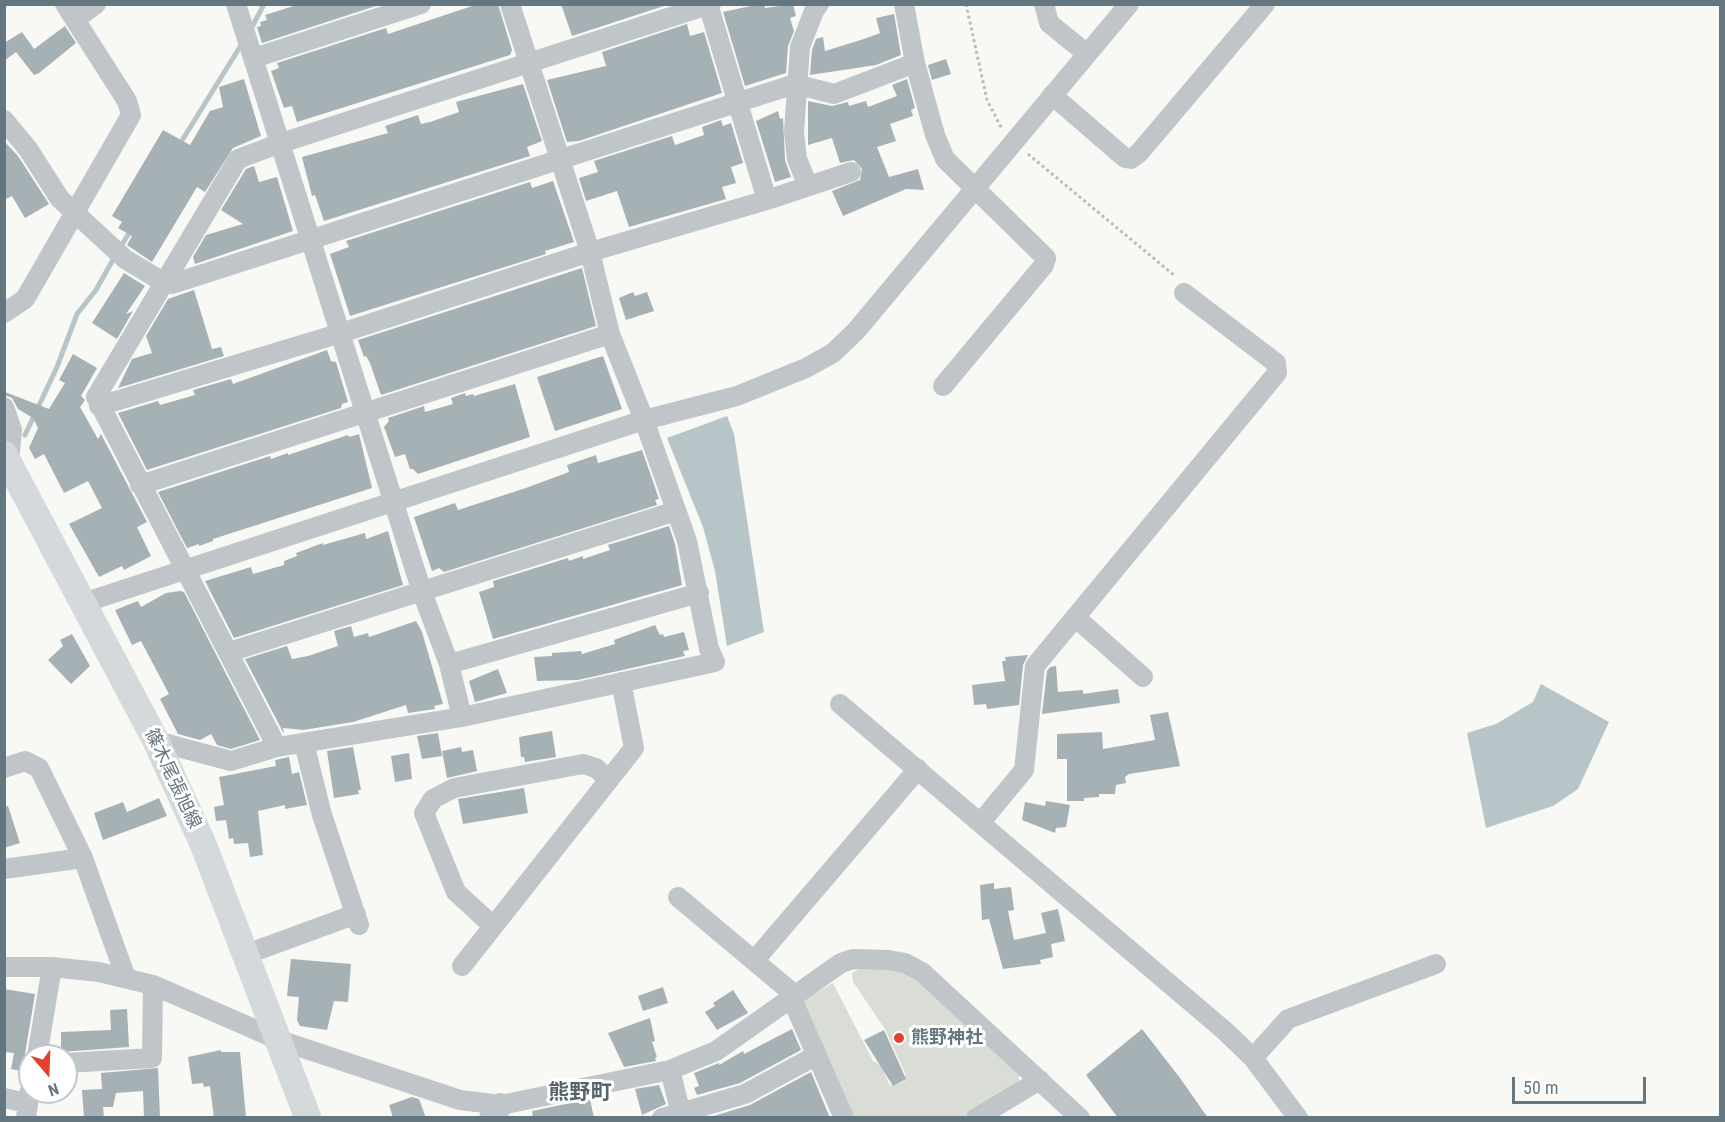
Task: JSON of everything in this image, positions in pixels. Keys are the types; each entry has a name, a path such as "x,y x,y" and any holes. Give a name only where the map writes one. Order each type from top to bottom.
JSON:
{"main road":[{"name":"篠木尾張旭線","path":"6,460 156,741 203,844 308,1118"}],"street":[{"path":"4,313 24,299 131,115 127,101 70,12 96,4"},
{"path":"236,4 422,592 449,664 462,717"},
{"path":"249,44 421,4"},
{"path":"156,741 231,761 278,747 462,717 715,662 709,649 687,541 644,420 610,334 590,252 510,4"},
{"path":"808,186 795,150 794,132 800,47 819,4"},
{"path":"904,4 915,63 935,135 945,159 973,189 1046,258 1044,265 943,386"},
{"path":"1044,4 1050,23 1087,54"},
{"path":"83,603 184,568 395,503 644,420 737,396 806,368 833,353 856,331 1129,4"},
{"path":"1052,95 1125,158 1131,159 1139,153 1265,4"},
{"path":"278,747 96,398 238,159 281,143 709,5 767,200"},
{"path":"4,120 28,149 60,200 117,252 163,282 172,284 798,85 834,94 915,63"},
{"path":"99,406 340,333 590,252 767,200 851,172"},
{"path":"981,822 1024,770 1035,666 1277,373 1276,363 1181,285"},
{"path":"140,485 610,334"},
{"path":"4,407 12,430 6,460"},
{"path":"229,652 676,511"},
{"path":"449,664 699,593"},
{"path":"1075,617 1143,677"},
{"path":"462,966 492,925 634,748 621,682"},
{"path":"840,704 1225,1031 1253,1058 1298,1118"},
{"path":"247,954 358,920 322,815 304,743"},
{"path":"4,768 26,761 39,768 83,858 126,978"},
{"path":"492,925 456,892 424,813 433,798 454,788 583,764 596,768 609,780"},
{"path":"754,961 918,769"},
{"path":"4,869 83,858"},
{"path":"678,897 794,998 843,1117"},
{"path":"4,967 52,967 99,972 153,985 279,1040 496,1111 670,1070 716,1051 841,963 870,958 905,963 922,972 1080,1118"},
{"path":"1253,1058 1288,1019 1436,964"},
{"path":"40,1044 52,967"},
{"path":"78,1062 152,1058 153,985"},
{"path":"670,1070 675,1116 745,1094 817,1055"},
{"path":"976,1118 1040,1080"}],"path":[{"path":"966,4 987,99 1003,131 1181,285"}],"shaded area":[{"path":"727,416 734,434 764,632 727,646 715,571 703,527 667,438"},
{"path":"1541,684 1609,722 1578,789 1553,806 1486,828 1467,733 1496,724 1533,702"},
{"name":"熊野神社","path":"864,966 895,968 917,978 1019,1073 1019,1081 1015,1087 964,1117 851,1117 801,1002 833,983 873,1061 881,1065 890,1086 905,1081 905,1073 885,1029 853,982 852,973"}],"building":[{"path":"300,4 379,5 262,43 257,27 261,26 260,22 267,20 265,15"},
{"path":"478,4 498,4 512,50 510,55 297,122 292,106 284,108 271,71 279,68 277,63 386,28 388,34"},
{"path":"561,4 670,4 572,36"},
{"path":"764,4 765,8 793,4 796,16 790,18 794,31 788,46 786,73 745,86 723,12"},
{"path":"894,14 901,55 876,65 810,75 812,50 816,39 823,37 825,51 864,39 880,33 876,18"},
{"path":"687,24 690,36 704,32 722,93 579,141 567,142 547,80 606,66 602,52"},
{"path":"65,26 76,43 39,73 34,75 16,52 4,61 4,43 22,32 34,49"},
{"path":"946,59 951,74 932,80 928,65"},
{"path":"244,79 261,136 233,148 205,192 197,187 152,262 127,245 132,236 118,228 122,222 112,216 163,130 190,145 210,111 223,107 219,87"},
{"path":"907,79 915,108 911,110 913,116 890,124 896,141 877,147 889,177 918,169 924,190 906,189 843,216 832,191 860,180 862,169 854,160 840,163 832,138 808,145 808,101 832,106 848,102 849,106 866,101 868,107 897,96 892,85"},
{"path":"523,84 542,141 527,147 530,156 324,221 315,195 312,196 302,157 388,133 385,126 418,115 421,124 430,122 459,112 456,102"},
{"path":"778,111 780,119 783,118 785,160 791,177 775,182 756,121"},
{"path":"721,120 723,126 731,123 743,163 731,167 736,183 722,187 726,199 629,227 617,191 586,201 579,178 598,172 594,161 672,136 675,145 704,135 702,127"},
{"path":"4,141 18,156 49,204 25,218 12,196 4,200"},
{"path":"254,166 259,182 277,177 293,231 195,264 193,257 206,235 243,224 221,210 246,169"},
{"path":"553,181 574,242 545,251 546,254 350,316 330,254 349,247 346,241 530,182 532,188"},
{"path":"582,268 596,326 381,395 370,363 366,356 364,357 358,340"},
{"path":"124,273 145,286 126,314 133,311 117,339 92,323"},
{"path":"194,290 212,349 221,347 224,356 118,388 132,359 152,353 146,336 168,299"},
{"path":"633,292 635,296 647,292 654,311 626,320 619,298"},
{"path":"327,350 331,361 336,362 348,402 342,404 341,408 147,470 118,413 158,401 160,405 195,395 193,390 231,379 233,384"},
{"path":"73,354 97,368 81,396 85,400 80,407 98,439 101,434 147,522 137,527 151,556 124,570 122,566 99,577 69,524 102,508 88,481 64,493 44,454 35,459 29,448 38,428 33,418 18,409 12,398 4,395 5,392 49,409 65,383 59,380"},
{"path":"603,356 622,409 555,431 537,377"},
{"path":"515,384 530,437 418,474 410,469 405,454 395,457 384,427 389,421 388,418 424,406 425,412 453,404 451,398 465,393 466,396 473,394 474,396"},
{"path":"359,434 372,488 213,539 199,546 199,544 187,548 158,492 270,456 271,459 288,453 288,455 348,435 349,437"},
{"path":"642,450 659,499 655,500 657,505 444,572 439,568 432,571 414,517 455,503 458,510 526,488 569,472 567,465 596,455 598,463"},
{"path":"669,526 675,544 682,585 493,639 479,592 494,587 493,581 568,558 569,561 583,556 583,559 610,550 608,545"},
{"path":"388,531 403,585 234,638 205,581 251,567 253,574 284,565 284,561 297,556 296,553 323,543 323,545 365,533 366,539"},
{"path":"184,592 260,740 231,749 217,745 211,734 200,740 178,734 160,699 169,694 141,641 132,645 115,610 138,601 141,607 166,593"},
{"path":"416,621 422,632 443,704 434,706 435,709 408,713 406,705 353,722 303,730 283,728 284,734 245,659 287,646 292,659 308,656 338,646 334,631 351,626 354,637 368,633 369,637"},
{"path":"655,625 660,635 663,634 664,637 684,632 689,650 683,651 685,656 578,680 537,681 534,657 581,651 582,654 615,644 614,640"},
{"path":"72,634 90,666 71,684 48,660 63,646 60,640"},
{"path":"1028,655 1023,665 1019,705 987,709 986,704 974,705 972,685 1005,681 1002,661 1006,661 1005,657"},
{"path":"1056,666 1058,692 1083,690 1083,694 1118,689 1120,703 1042,714 1047,671 1050,667"},
{"path":"498,669 507,693 475,702 469,681"},
{"path":"1168,712 1180,766 1129,774 1125,777 1126,783 1116,785 1115,794 1099,794 1099,797 1084,798 1084,801 1067,801 1067,759 1057,759 1057,734 1102,732 1103,749 1155,740 1150,715"},
{"path":"552,731 556,757 525,762 524,757 521,757 519,737"},
{"path":"438,733 442,756 422,759 417,736"},
{"path":"353,747 361,790 358,790 359,794 334,798 327,751"},
{"path":"461,747 462,752 473,750 477,771 447,778 442,751"},
{"path":"409,753 412,779 395,782 391,756"},
{"path":"289,757 292,774 299,772 307,805 285,809 285,805 258,811 263,855 250,857 248,843 234,844 233,838 229,839 226,820 216,821 214,807 224,805 219,777 276,766 275,760"},
{"path":"524,788 528,813 463,824 458,799"},
{"path":"159,798 167,816 103,840 94,813 123,802 127,812"},
{"path":"1046,801 1070,805 1066,827 1056,828 1055,833 1022,820 1025,802 1045,806"},
{"path":"4,806 8,806 20,843 4,848"},
{"path":"994,883 994,889 1011,887 1014,910 1008,911 1014,940 1046,933 1041,913 1058,909 1065,941 1051,944 1053,957 1040,960 1041,964 1003,969 989,919 982,920 980,885"},
{"path":"291,959 351,964 348,1002 334,1001 327,1030 300,1026 297,1020 299,997 287,996"},
{"path":"663,987 668,1003 643,1011 638,996"},
{"path":"4,989 35,994 27,1044 18,1044 18,1070 11,1069 14,1053 4,1052"},
{"path":"733,990 748,1013 717,1030 705,1012 715,1006 713,1003"},
{"path":"127,1009 129,1047 78,1051 78,1044 61,1044 61,1032 111,1030 110,1010"},
{"path":"650,1018 656,1061 624,1067 608,1033"},
{"path":"792,1029 801,1050 740,1083 697,1095 694,1088 699,1086 694,1073 719,1063 719,1065 743,1051 744,1054"},
{"path":"1142,1029 1208,1118 1118,1118 1086,1075"},
{"path":"884,1030 906,1079 893,1086 864,1040"},
{"path":"221,1050 221,1052 240,1052 246,1118 214,1118 210,1086 204,1087 203,1083 192,1084 188,1057"},
{"path":"158,1068 160,1118 144,1118 143,1091 116,1093 113,1107 103,1107 104,1118 84,1118 82,1090 102,1089 101,1073"},
{"path":"811,1072 830,1118 707,1118 750,1105"},
{"path":"659,1085 666,1104 642,1115 635,1089"},
{"path":"412,1097 419,1099 426,1118 393,1118 389,1105"},
{"path":"590,1099 594,1118 533,1118 532,1111"}],"waterway":[{"path":"251,29 264,4"},
{"path":"178,147 243,42"},
{"path":"120,248 132,228"},
{"path":"25,435 57,367 77,314 96,290 115,256"}],"place":[{"name":"熊野神社","path":"899,1038"}],"district":[{"name":"熊野町","path":"580,1094"}]}
